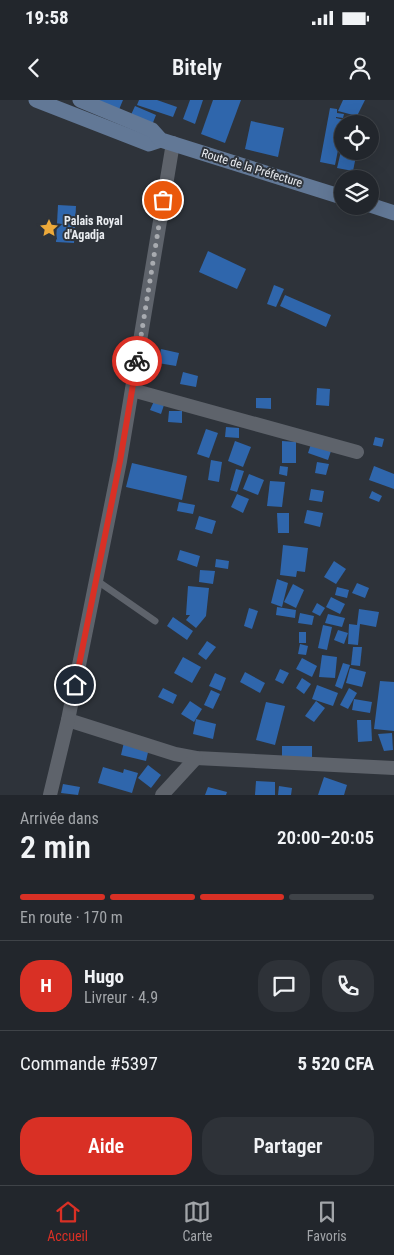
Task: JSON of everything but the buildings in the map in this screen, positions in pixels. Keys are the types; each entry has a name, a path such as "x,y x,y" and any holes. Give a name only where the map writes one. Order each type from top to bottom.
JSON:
{"street":[{"name":"Route de la Préfecture","path":"36,100 149,144 167,142"},
{"name":"Route de la Préfecture","path":"80,100 152,130 167,142 334,194"},
{"path":"50,795 68,720 120,461 132,390 167,142"},
{"path":"379,208 394,213"},
{"path":"132,390 357,452"},
{"path":"68,720 175,754 196,758 394,768"},
{"path":"162,795 196,758"}],"lane":[{"path":"96,580 155,622"}],"way so far":[{"path":"137,361 163,200"}],"place":[{"name":"Palais Royal d'Agadja","path":"49,228"}],"route":[{"path":"75,685 120,461 137,361"}]}
